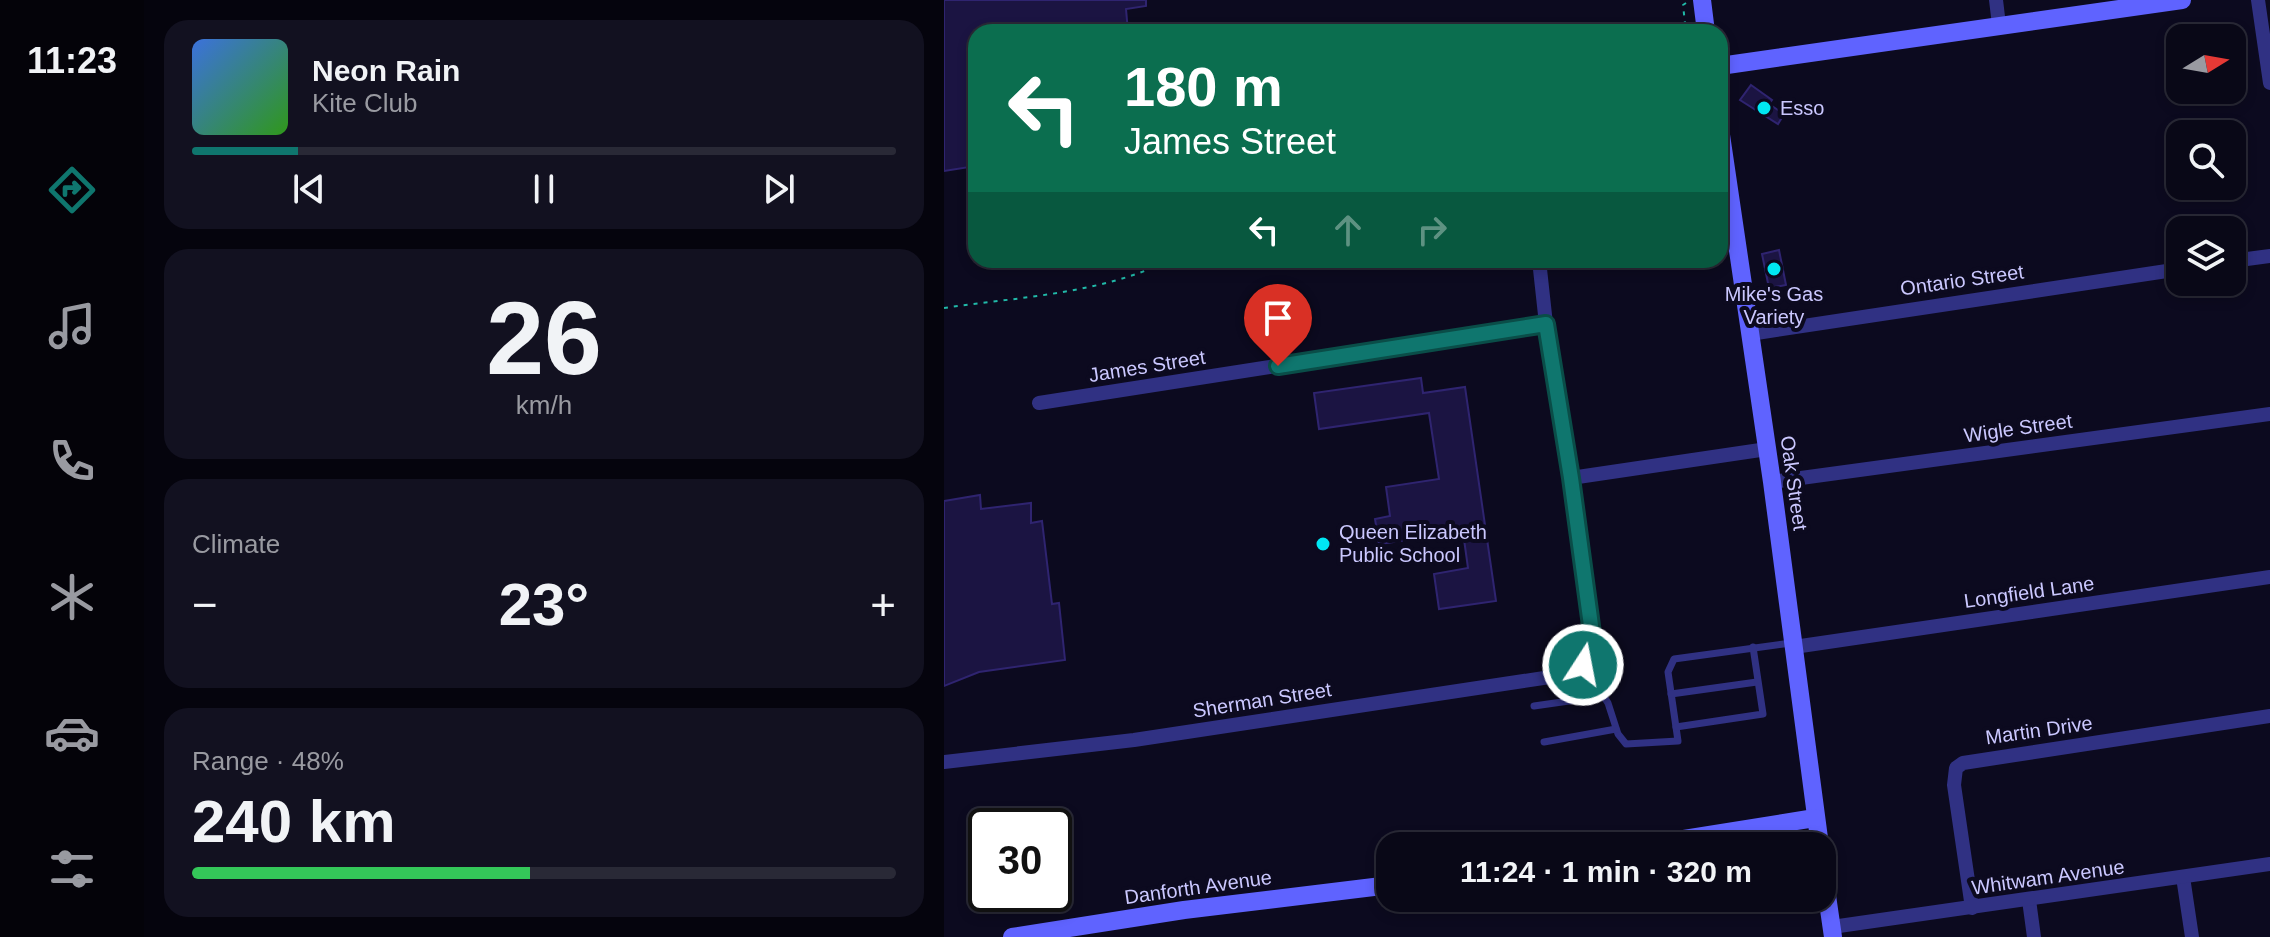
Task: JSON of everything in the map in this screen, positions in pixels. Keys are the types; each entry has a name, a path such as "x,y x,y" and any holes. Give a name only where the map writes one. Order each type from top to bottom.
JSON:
{"street":[{"path":"1702,0 1705,24"},
{"path":"1996,0 1999,25"},
{"path":"1728,65 2182,0"},
{"path":"2258,0 2270,83"},
{"name":"Oak Street","path":"1728,183 1772,482 1818,832"},
{"path":"2246,259 2270,256"},
{"path":"1540,268 1592,633 1583,665"},
{"name":"Ontario Street","path":"1750,334 2166,271"},
{"name":"James Street","path":"1039,403 1546,324"},
{"name":"Wigle Street","path":"1772,482 2270,414"},
{"path":"1571,478 1767,449"},
{"name":"Longfield Lane","path":"1794,645 2270,577"},
{"name":"Sherman Street","path":"944,762 1134,740 1505,684 1570,674 1583,665"},
{"name":"Martin Drive","path":"1972,908 1954,785 1956,768 1963,763 2270,716"},
{"path":"1728,832 1815,818"},
{"name":"Whitwam Avenue","path":"1833,932 2270,864"},
{"path":"2183,877 2192,937"},
{"name":"Danforth Avenue","path":"1012,937 1184,910 1376,887"},
{"path":"2029,900 2034,937"},
{"path":"1830,912 1833,932"}],"lane":[{"path":"1583,665 1604,696 1616,729 1626,744 1678,741 1668,672 1674,659 1753,647 1794,645"},
{"path":"1676,727 1763,714 1753,647"},
{"path":"1671,694 1757,682"},
{"path":"1534,706 1604,696"},
{"path":"1544,742 1616,729"}],"path":[{"path":"1685,24 1683,5 1688,0"},
{"path":"944,308 1099,284 1151,268"}],"building":[{"path":"944,0 1146,0 1146,6 1126,9 1127,24 968,24 968,167 944,171"},
{"name":"Esso","path":"1751,85 1772,100 1769,104 1784,114 1778,124 1740,100"},
{"name":"Mike's Gas Variety","path":"1779,250 1786,285 1769,288 1762,254"},
{"path":"1421,378 1423,393 1465,387 1496,601 1439,609 1434,574 1468,568 1463,532 1379,544 1375,519 1390,516 1386,487 1439,479 1429,413 1319,429 1314,393"},
{"path":"980,495 981,509 1031,503 1031,523 1042,521 1052,604 1059,603 1065,660 979,672 944,686 944,501"}],"place":[{"name":"Esso","path":"1764,108"},
{"name":"Mike's Gas Variety","path":"1774,269"},
{"name":"Queen Elizabeth Public School","path":"1323,544"}],"route":[{"path":"1278,366 1546,324 1592,633 1583,665"}]}
